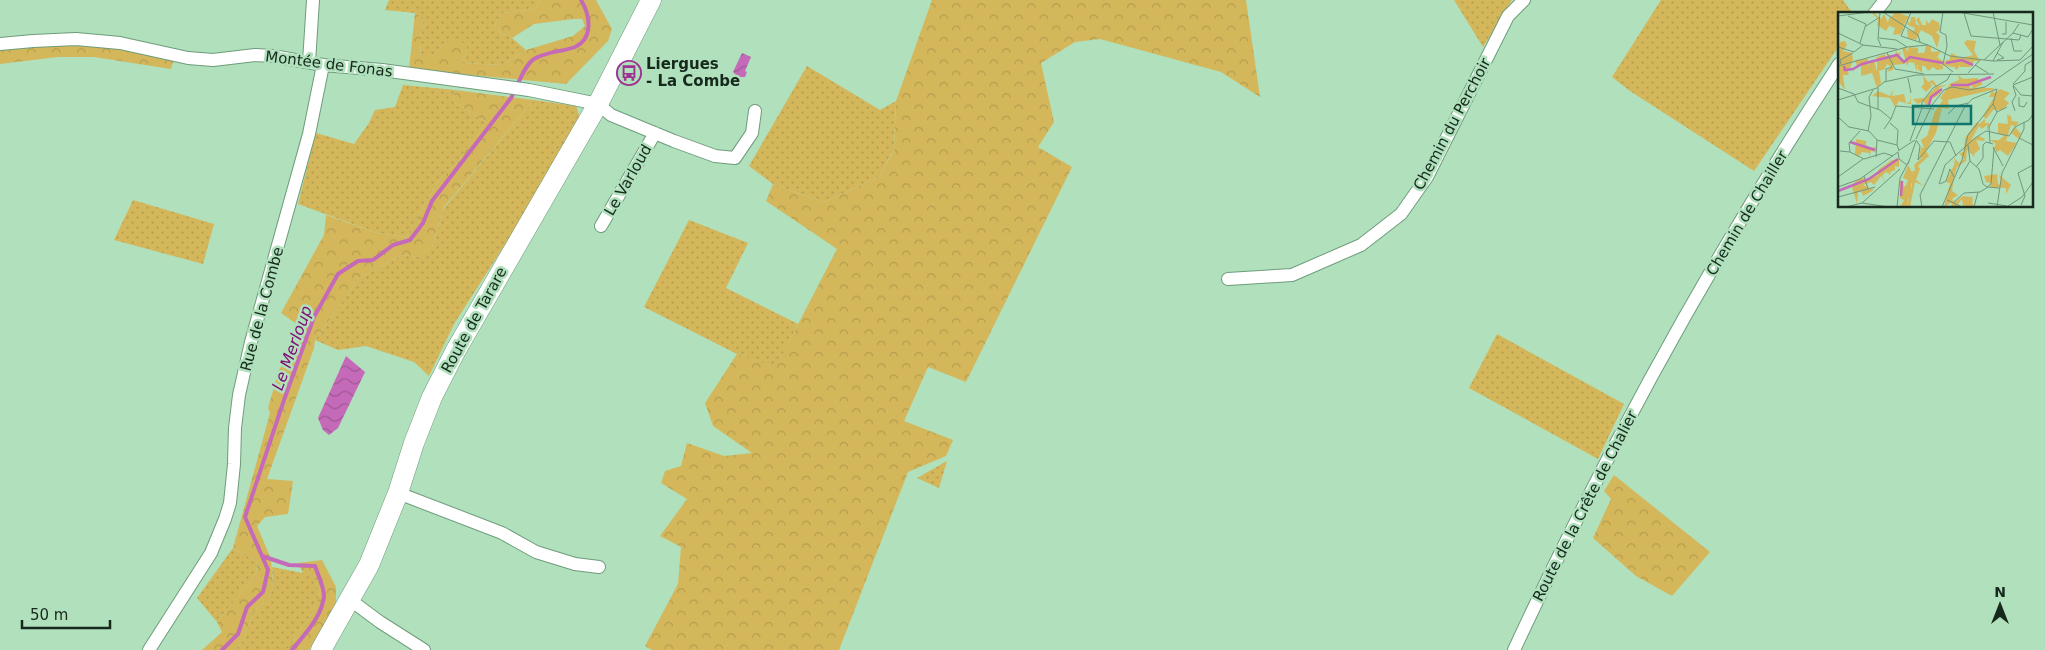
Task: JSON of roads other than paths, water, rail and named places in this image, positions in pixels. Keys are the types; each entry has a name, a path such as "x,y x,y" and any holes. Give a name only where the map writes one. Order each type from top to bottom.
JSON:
{"main road":[{"name":"Route de Tarare","path":"321,650 369,565 398,493 421,424 456,350 598,104 651,0"}],"street":[{"path":"309,62 313,0"},
{"name":"Chemin du Perchoir","path":"1228,278 1292,276 1361,245 1401,214 1427,177 1508,16 1524,0"},
{"path":"1876,12 1885,0"},
{"name":"Montée de Fonas","path":"0,44 76,39 120,43 188,58 213,60 255,55 529,90 598,104"},
{"name":"Rue de la Combe","path":"149,650 211,553 230,503 235,428 251,342 309,134 324,65"},
{"name":"Chemin de Chailler","path":"1658,362 1766,181 1838,66"},
{"path":"598,104 611,115 656,133 714,156 734,158 752,133 755,111"},
{"name":"Le Varloud","path":"602,226 656,133"},
{"name":"Route de la Crête de Chalier","path":"1514,650 1561,549 1658,362"},
{"path":"398,493 502,533 536,552 575,564 598,567"},
{"path":"350,599 380,622 424,650"}],"water":[{"path":"742,53 751,57 745,71 747,72 745,77 738,77 733,72"},
{"path":"346,356 365,372 338,428 329,435 323,430 318,418"}],"waterway":[{"name":"Le Merloup","path":"292,650 312,625 323,604 324,596 321,581 315,566 289,565 262,556 245,517 314,317 338,274 358,261 373,260 393,245 410,240 423,223 432,201 511,98 524,71 531,62 544,54 570,49 581,43 588,32 587,12 581,0"},
{"path":"222,650 238,634 247,607 263,592 268,570 262,556"}],"place":[{"name":"Liergues - La Combe","path":"629,73"}]}
